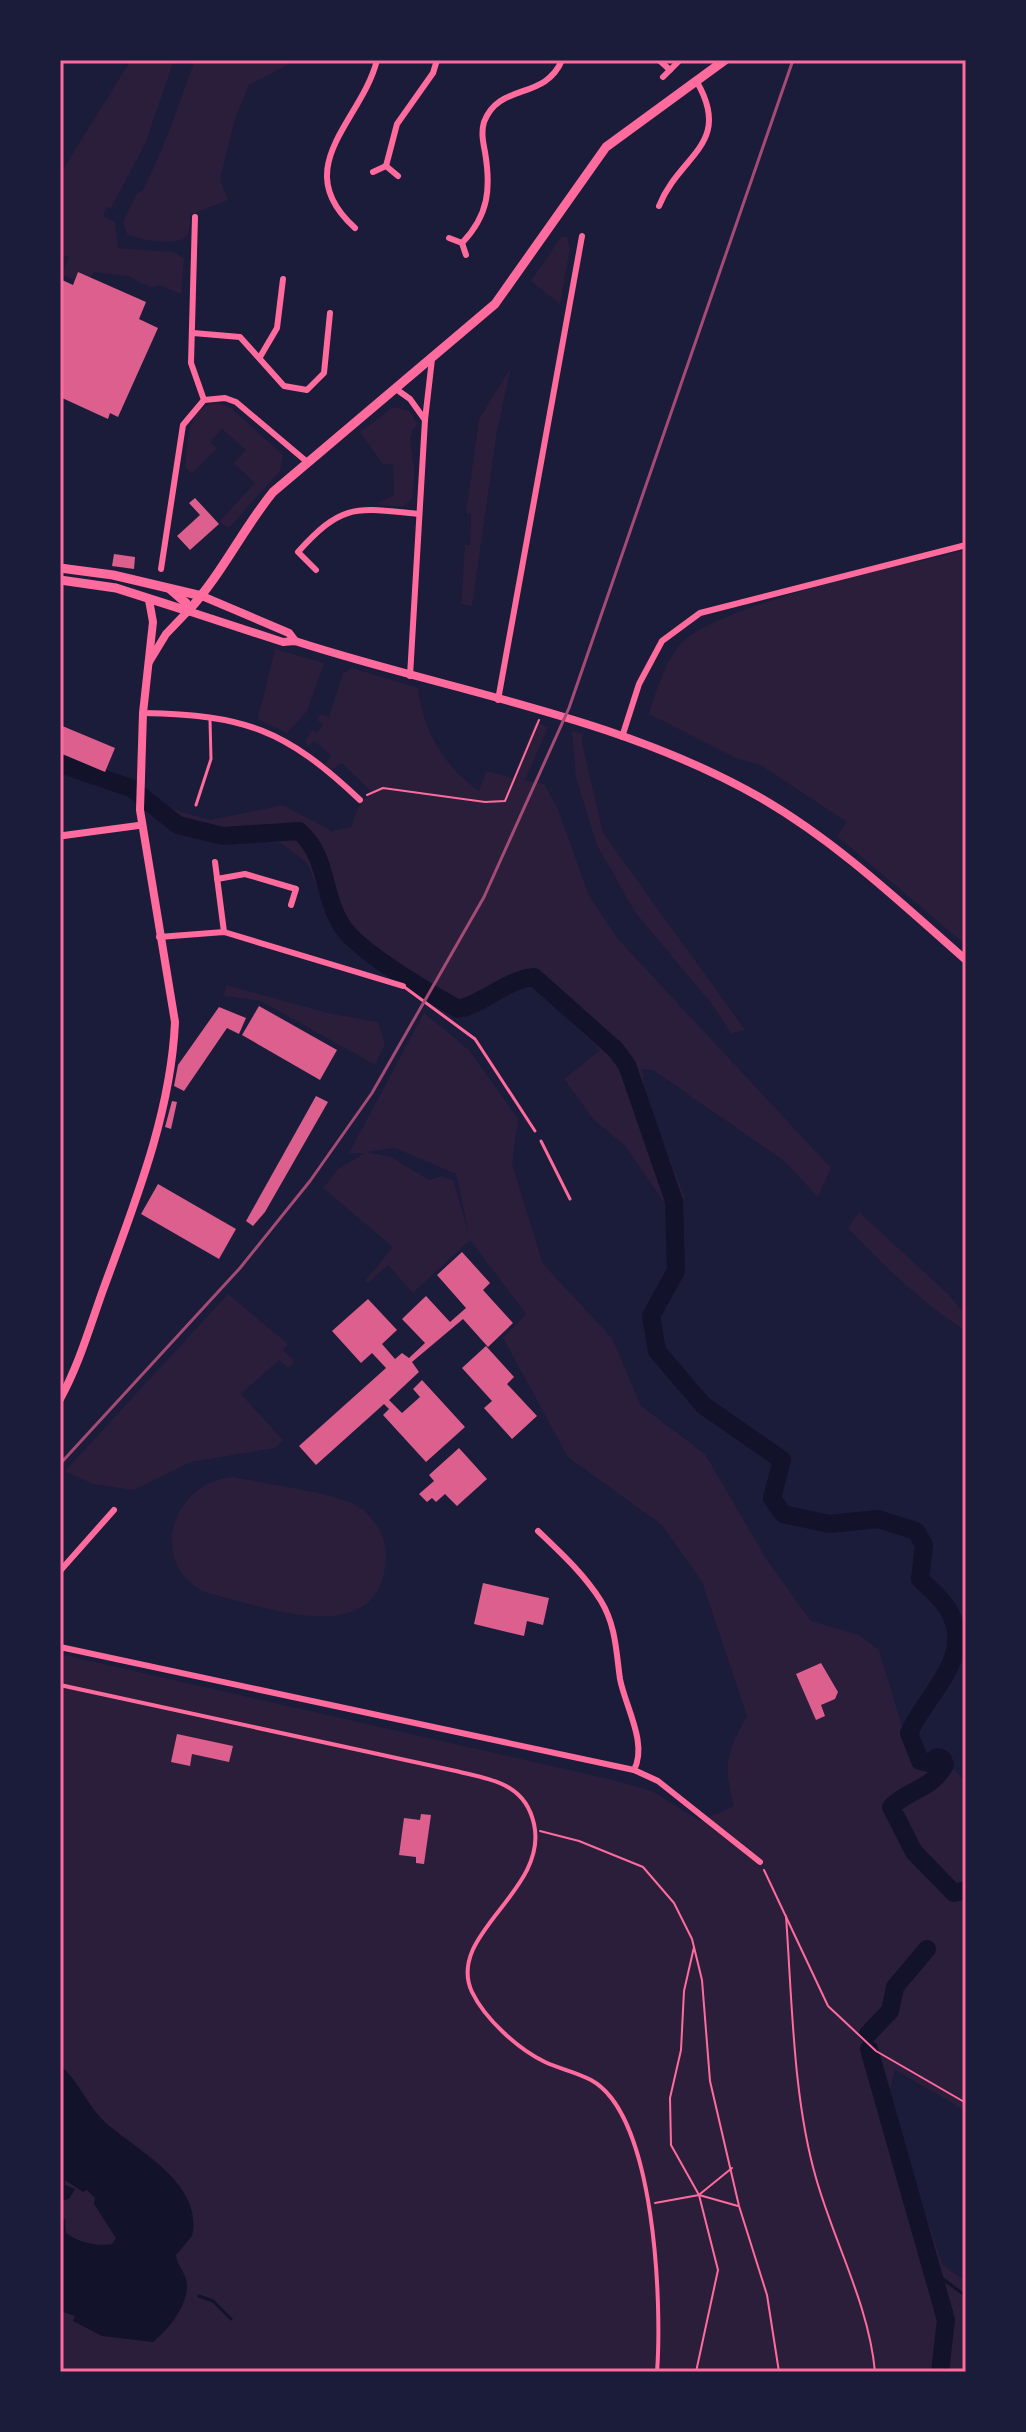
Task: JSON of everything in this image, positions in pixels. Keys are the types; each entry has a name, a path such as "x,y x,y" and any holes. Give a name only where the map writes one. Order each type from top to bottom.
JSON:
{"main road":[{"path":"149,662 166,634 217,580 261,507 306,461 495,304 606,147 623,131 725,60"},
{"path":"60,568 166,586 202,596 289,633 295,641"},
{"path":"60,580 116,588 215,617 283,642 295,641 622,737 688,762 761,798 844,853 966,960"},
{"path":"166,586 186,603 188,611"},
{"path":"202,596 215,617"},
{"path":"60,1399 132,1207 165,1093 175,1022 140,810 143,713 153,622 149,600"}],"street":[{"path":"355,228 341,215 329,183 328,161 336,136 371,83 377,60"},
{"path":"386,166 397,124 433,73 437,60"},
{"path":"462,243 481,219 487,203 490,185 482,138 486,118 498,102 545,84 562,60"},
{"path":"659,60 670,70"},
{"path":"663,77 680,60"},
{"path":"659,206 670,183 706,139 711,115 697,82"},
{"path":"373,172 386,166"},
{"path":"386,166 398,176"},
{"path":"195,217 191,363 204,400"},
{"path":"498,700 582,236"},
{"path":"449,238 462,243"},
{"path":"462,243 466,255"},
{"path":"260,357 277,328 283,279"},
{"path":"193,333 240,337 284,386 298,391 316,384 324,373 330,313"},
{"path":"410,676 425,420 432,359"},
{"path":"396,389 410,399 425,420"},
{"path":"161,569 183,425 204,400 225,398 236,402 306,461"},
{"path":"316,570 298,552 317,530 344,511 366,509 419,514"},
{"path":"622,737 639,684 662,641 700,613 966,545"},
{"path":"143,713 210,716 270,731 318,764 360,800"},
{"path":"60,836 142,825"},
{"path":"215,862 224,932"},
{"path":"217,879 245,874 296,889 291,905"},
{"path":"159,937 224,932 403,986"},
{"path":"60,1379 67,1387"},
{"path":"60,1571 114,1510"},
{"path":"538,1531 584,1578 614,1628 621,1681 639,1760 634,1770"},
{"path":"60,1647 634,1770 658,1781 760,1862"},
{"path":"60,1685 499,1781 519,1792 527,1803 535,1829 535,1849 527,1873 476,1942 470,1954 468,1979 473,1993 502,2030 542,2061 593,2081 616,2105 632,2141 650,2204 660,2331 657,2372"}],"lane":[{"path":"196,805 211,759 210,716"},
{"path":"403,986 475,1039 535,1131"},
{"path":"541,1141 570,1199"}],"path":[{"path":"360,800 383,788 456,799 505,801 539,720"},
{"path":"535,1829 579,1841 643,1867 674,1903 694,1946 702,1980 710,2081 733,2168 739,2206 767,2295 779,2372"},
{"path":"760,1862 828,2006 876,2051 966,2103"},
{"path":"786,1916 797,2055 815,2177 857,2300 875,2372"},
{"path":"694,1946 684,1991 681,2050 670,2098 671,2145 699,2195 718,2270 696,2372"},
{"path":"699,2195 733,2168"},
{"path":"650,2204 699,2195 739,2206"}],"shaded area":[{"path":"131,60 174,60 145,144 111,208 107,207 103,216 115,222 118,248 173,252 184,258 181,294 160,285 152,288 127,276 94,272 91,277 78,272 74,280 62,274 69,257 60,254 60,174"},
{"path":"195,60 297,60 249,85 235,119 220,180 228,200 190,215 189,231 186,237 178,241 164,242 132,236 127,234 123,222 158,158"},
{"path":"561,237 567,237 570,248 560,304 531,281"},
{"path":"511,367 497,431 472,606 461,604 465,545 470,545 471,514 466,513 479,419"},
{"path":"217,403 231,408 283,455 280,471 229,528 219,522 255,483 234,463 246,450 222,429 210,442 217,448 192,474 185,468 188,438 194,419 199,411"},
{"path":"393,407 410,411 417,424 411,434 414,471 412,499 402,507 376,504 394,495 393,465 383,464 360,432"},
{"path":"966,550 966,945 837,836 847,822 760,765 736,758 649,714 660,679 673,655 698,631 769,601"},
{"path":"275,649 324,663 307,711 287,733 258,719"},
{"path":"352,668 418,688 425,718 437,746 455,771 479,791 486,771 513,778 535,722 548,727 525,780 544,784 558,809 589,896 617,938 831,1168 818,1197 784,1161 653,1070 642,1069 646,1098 685,1198 663,1201 626,1147 593,1119 564,1079 600,1050 531,984 469,1016 455,1011 354,946 333,925 307,863 281,843 207,839 160,819 172,809 210,820 283,805 332,831 351,827 358,808 371,791 342,763 331,770 325,764 331,756 314,741 308,747 305,741 312,730 317,733 323,724 317,720 320,714 329,717 343,673"},
{"path":"572,731 583,734 582,743 603,833 745,1030 731,1034 715,1008 635,912 597,845 576,778"},
{"path":"226,985 328,1013 378,1022 385,1044 375,1065 261,1001 224,996"},
{"path":"424,1013 469,1050 518,1119 512,1164 543,1264 612,1338 641,1406 705,1454 767,1560 811,1621 859,1635 879,1650 905,1736 923,1751 946,1760 966,1783 966,2111 895,2070 888,2097 942,2264 966,2282 966,2372 60,2372 60,1654 609,1779 652,1791 700,1821 734,1806 728,1780 728,1759 747,1716 702,1582 662,1525 568,1457 503,1338 526,1314 470,1240 413,1293 388,1265 368,1283 365,1281 393,1247 323,1188 338,1169 365,1153 349,1153","holes":["395,1148 456,1174 469,1234 453,1180 442,1176 429,1180 391,1157 367,1152"]},
{"path":"859,1212 949,1295 966,1316 966,1331 904,1283 848,1228"},
{"path":"228,1294 288,1344 283,1350 295,1362 288,1368 279,1360 241,1394 283,1440 275,1448 191,1462 134,1490 93,1484 65,1471"},
{"path":"233,1477 317,1493 359,1507 371,1517 385,1544 386,1559 379,1588 363,1606 341,1615 314,1616 286,1613 207,1593 188,1580 176,1563 172,1545 174,1526 182,1508 194,1493 212,1482"},
{"path":"60,2065 100,2117 166,2170 188,2200 193,2217 192,2236 176,2255 186,2279 186,2296 172,2322 153,2342 102,2336 73,2321 75,2316 60,2311 60,2217 65,2219 66,2233 82,2241 107,2245 116,2238 94,2204 95,2198 87,2190 83,2192 65,2180 65,2185 75,2189 69,2199 60,2201"}],"building":[{"path":"78,272 146,302 139,319 158,328 118,417 110,413 108,419 60,397 60,279 73,285"},
{"path":"195,498 219,524 190,550 177,536 200,515 189,503"},
{"path":"114,554 135,557 134,569 112,566"},
{"path":"60,725 115,748 105,772 60,753"},
{"path":"259,1006 337,1050 320,1080 242,1035"},
{"path":"219,1007 246,1018 239,1034 227,1028 184,1091 174,1086 178,1065"},
{"path":"316,1096 328,1102 265,1212 253,1226 246,1221"},
{"path":"172,1101 177,1102 171,1129 165,1127"},
{"path":"158,1184 236,1229 219,1259 141,1214"},
{"path":"462,1252 490,1283 483,1290 513,1323 488,1347 463,1319 412,1362 419,1372 389,1400 402,1413 420,1397 413,1389 422,1380 465,1427 426,1462 383,1415 389,1409 384,1404 316,1465 299,1446 386,1368 372,1353 361,1363 332,1331 368,1299 397,1330 382,1344 395,1359 402,1353 409,1358 425,1343 402,1319 426,1296 450,1322 466,1308 437,1275"},
{"path":"486,1346 514,1377 507,1384 537,1416 512,1439 484,1408 492,1401 462,1368"},
{"path":"459,1448 487,1479 457,1506 445,1494 436,1502 432,1498 427,1502 419,1494 434,1481 429,1475"},
{"path":"483,1583 549,1598 543,1625 527,1621 524,1636 474,1624"},
{"path":"821,1663 838,1692 835,1699 821,1705 825,1716 816,1720 796,1674"},
{"path":"177,1734 233,1746 229,1762 192,1754 190,1766 171,1762"},
{"path":"421,1814 431,1815 424,1864 416,1863 416,1857 399,1855 404,1818 420,1820"}],"waterway":[{"path":"60,764 131,788 178,825 223,836 299,831 315,852 342,926 364,948 396,971 458,1009 523,979 534,977 616,1050 627,1065 674,1201 676,1271 651,1316 657,1351 703,1405 782,1460 772,1498 783,1514 829,1524 878,1519 916,1531 924,1545 920,1579 949,1611 956,1644 945,1675 909,1733 920,1761 928,1763 937,1757 943,1759 945,1765 933,1780 891,1807 914,1852 954,1893 966,1890"},
{"path":"868,2034 890,2011 895,1987 927,1949"},
{"path":"869,2049 946,2320 940,2372"},
{"path":"932,2271 966,2296"},
{"path":"199,2296 213,2301 231,2319"}],"railway":[{"path":"60,1464 240,1268 310,1181 372,1093 484,897 569,708 793,60"}]}
